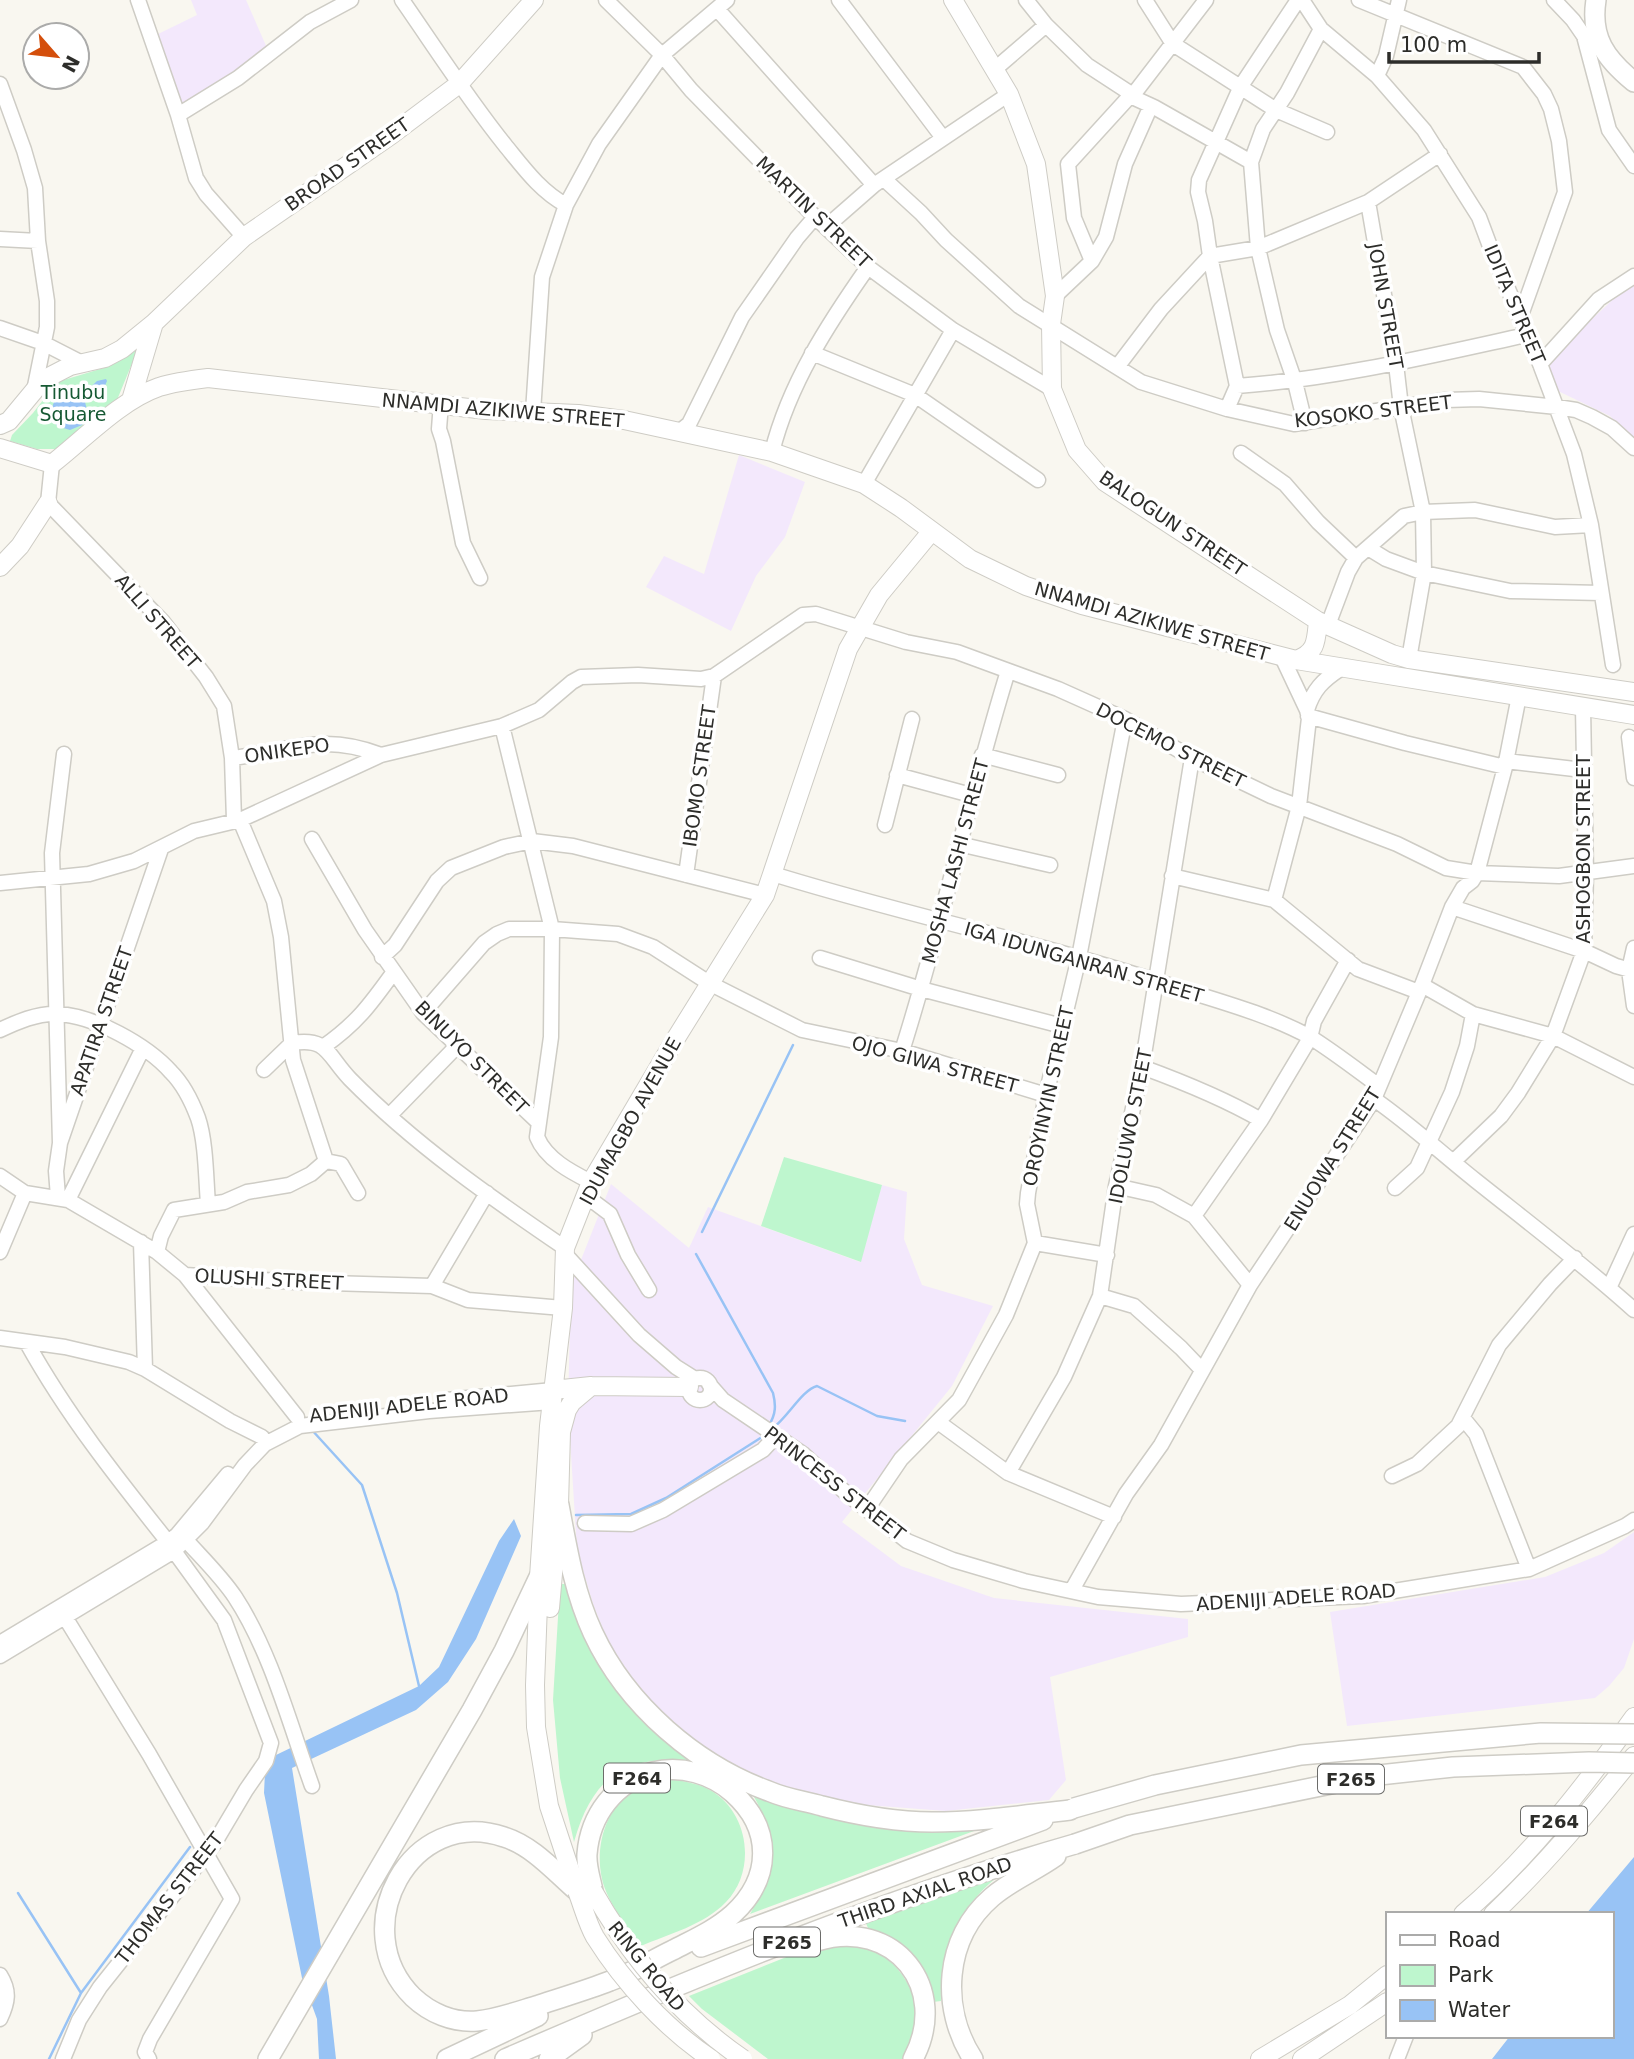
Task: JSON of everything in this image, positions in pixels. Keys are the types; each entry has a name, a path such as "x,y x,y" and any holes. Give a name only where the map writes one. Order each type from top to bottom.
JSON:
{"highway":[{"path":"1597,0 1594,15 1601,45 1608,58 1634,82"},
{"path":"559,1504 569,1563 593,1633 606,1656 644,1707 694,1752 722,1770 774,1794 845,1812 901,1820 932,1822 983,1819 1072,1809"},
{"path":"268,2059 472,1710 504,1651 518,1618 546,1571"},
{"name":"F265","path":"1072,1809 1155,1785 1301,1755 1541,1733 1634,1734"},
{"name":"F265","path":"1075,1843 1130,1825 1370,1776 1453,1767 1634,1763"},
{"name":"F264","path":"585,1891 587,1855 594,1822 608,1800 625,1784 645,1774 664,1770 704,1775 743,1801 761,1834 764,1861 747,1898 734,1913 715,1928 611,1981"},
{"name":"THIRD AXIAL ROAD","path":"611,1981 1072,1809"},
{"path":"585,1891 525,1847 505,1837 487,1833 464,1833 446,1837 414,1857 400,1876 388,1899 383,1924 385,1945 401,1983 435,2013 453,2020 475,2021 501,2017 611,1981"},
{"path":"973,2059 963,2043 951,2002 954,1962 964,1935 989,1899 1012,1881 1046,1863 1075,1843"},
{"name":"THIRD AXIAL ROAD","path":"505,2059 679,1983 883,1905 987,1869 1075,1843"},
{"path":"549,2059 573,2040 679,1983 828,1937 854,1934 876,1940 892,1950 914,1971 922,1988 926,2018 922,2043 913,2059"},
{"name":"RING ROAD","path":"448,2059 611,1981"},
{"path":"671,2027 695,2059"}],"main road":[{"name":"BROAD STREET","path":"0,425 9,421 43,380 58,371 105,359 122,349 155,323 244,237 391,135 459,84 534,0"},
{"name":"BALOGUN STREET","path":"953,0 1009,94 1036,164 1055,296 1051,324 1052,389 1077,450 1105,482 1323,623 1392,654 1409,659 1634,692"},
{"name":"BROAD STREET","path":"131,400 155,323"},
{"name":"NNAMDI AZIKIWE STREET","path":"52,464 131,400 157,388 208,378 486,410 602,417 772,452 864,484 970,559 1026,586 1083,606 1289,659 1634,715"},
{"path":"0,448 52,464"},
{"path":"0,567 20,546 48,503"},
{"name":"IDUMAGBO AVENUE","path":"585,1891 561,1818 547,1747 544,1692 552,1396 563,1308 565,1251 589,1189 709,983 743,934 765,895 848,649 879,595 931,532"},
{"path":"1289,659 1307,655 1314,648 1323,623"},
{"name":"ADENIJI ADELE ROAD","path":"552,1396 592,1386 698,1383"},
{"name":"IDUMAGBO AVENUE","path":"585,1891 549,1806 539,1749 535,1685 538,1612 559,1504 561,1433 572,1402 592,1386"},
{"name":"F264","path":"1465,1912 1483,1897 1561,1813 1634,1717"},
{"name":"F264","path":"1495,1912 1585,1818 1634,1756"},
{"name":"RING ROAD","path":"585,1891 594,1935 629,1983 671,2027 710,2059"},
{"name":"RING ROAD","path":"585,1891 652,1978 690,2018 743,2059"},
{"path":"1260,2059 1350,2005 1386,1976"},
{"path":"1302,2059 1386,2003"}],"street":[{"path":"138,0 178,115 196,178 206,194 244,237"},
{"path":"178,115 238,78 310,22 351,0"},
{"path":"402,0 459,84 529,174 554,198 566,205"},
{"name":"MARTIN STREET","path":"606,0 662,55 691,90 820,222 868,267 953,330 1052,389"},
{"path":"839,0 943,138"},
{"path":"1026,0 1046,25 1087,65 1132,95 1251,162"},
{"path":"1145,0 1174,44 1276,110 1326,132"},
{"path":"1092,261 1074,218 1068,164 1132,95 1206,0"},
{"path":"1227,409 1237,386 1198,192 1199,180 1214,141 1241,86 1300,0"},
{"name":"IDITA STREET","path":"1300,0 1321,29 1377,76 1424,130 1479,217 1526,335 1541,364 1574,454 1591,525 1613,665"},
{"path":"1359,0 1397,7 1522,68 1539,86 1551,109 1559,141 1564,192 1520,318"},
{"path":"1554,0 1584,36 1609,130 1634,166"},
{"path":"533,412 542,278 566,205 599,144 662,55 722,4"},
{"name":"KOSOKO STREET","path":"722,4 879,182 1031,315 1051,324 1141,382 1227,409 1294,424 1446,400 1479,399 1557,407 1576,410 1592,417 1612,428 1634,448"},
{"path":"1377,76 1386,56 1397,7"},
{"path":"995,69 1046,25"},
{"path":"1305,423 1295,382 1277,330 1258,248 1251,162 1263,129 1321,29"},
{"path":"0,84 35,188 38,241 47,301 47,327 34,391"},
{"path":"680,432 689,424 742,317 797,238 1009,94"},
{"path":"1055,296 1092,261 1106,237 1125,164 1149,110 1154,107"},
{"path":"1117,367 1161,309 1210,256 1258,248 1368,202 1440,154"},
{"name":"JOHN STREET","path":"1368,202 1401,407 1423,512 1424,573 1409,659"},
{"path":"0,239 38,241"},
{"path":"772,452 778,426 812,353 868,267"},
{"path":"1541,364 1599,299 1634,276"},
{"path":"0,328 43,343 82,363"},
{"path":"864,484 953,330"},
{"path":"1237,386 1295,382 1396,364 1526,335"},
{"path":"812,353 915,395 1038,480"},
{"path":"441,403 439,429 463,543 480,578"},
{"path":"1241,453 1285,484 1318,522 1356,558"},
{"path":"48,503 52,464"},
{"name":"ALLI STREET","path":"48,503 138,595 206,677 224,706 237,820"},
{"path":"1323,623 1356,558 1404,516 1423,512 1475,510 1555,527 1591,525"},
{"path":"1368,548 1386,559 1424,573 1523,593 1601,593"},
{"name":"DOCEMO STREET","path":"714,676 803,615 816,614 906,642 957,652 1058,689 1125,719 1192,758 1271,796 1396,844 1446,868 1477,873 1559,876 1634,866"},
{"path":"1289,659 1308,713"},
{"path":"1275,900 1299,806 1308,713 1316,688 1340,669"},
{"name":"MOSHA LASHI STREET","path":"901,1051 921,989 971,795 1007,671"},
{"path":"0,883 89,874 134,861 194,831 237,820 382,755 502,726 539,710 572,682 582,677 638,675 701,679 714,676"},
{"name":"IBOMO STREET","path":"686,875 714,676"},
{"name":"ENUOWA STREET","path":"1072,1590 1114,1517 1161,1445 1250,1285 1376,1093 1451,907 1477,873 1519,696"},
{"name":"ASHOGBON STREET","path":"1454,1161 1501,1116 1518,1093 1553,1036 1584,951 1586,874 1583,707"},
{"path":"1308,713 1405,743 1505,764 1583,770"},
{"path":"885,825 912,719"},
{"name":"OROYINYIN STREET","path":"1035,1243 1027,1204 1028,1193 1046,1095 1079,957 1125,719"},
{"path":"502,726 552,929 551,1037 545,1091 537,1121 537,1137 542,1150 578,1176 610,1214 628,1255 649,1290"},
{"path":"1629,737 1634,778"},
{"name":"ONIKEPO","path":"232,758 308,744 340,743 382,755"},
{"path":"60,1143 54,827 64,754"},
{"path":"982,755 1058,775"},
{"name":"IDOLUWO STEET","path":"1008,1473 1064,1377 1100,1296 1116,1186 1142,1068 1192,758"},
{"path":"897,775 971,795"},
{"path":"237,820 274,901 281,937 293,1060 326,1161"},
{"name":"BINUYO STREET","path":"312,839 382,957 423,1013 537,1121"},
{"path":"382,957 395,945 437,881 451,869 485,854 532,841 573,846 765,895"},
{"path":"960,844 1051,865"},
{"name":"APATIRA STREET","path":"63,1199 56,1171 60,1143 161,849"},
{"name":"IGA IDUNGANRAN STREET","path":"774,874 1156,980 1276,1021 1310,1038 1472,1178 1576,1258 1634,1310"},
{"path":"1172,876 1275,900 1358,969 1420,989 1473,1014 1553,1036 1634,1077"},
{"path":"1451,907 1584,951 1616,966 1632,970"},
{"name":"OJO GIWA STREET","path":"423,1013 484,943 509,929 618,933 653,947 709,983 802,1030 901,1051 1046,1095"},
{"path":"1634,948 1634,1006"},
{"path":"821,958 921,989 1062,1026"},
{"path":"1194,1216 1261,1120 1310,1038 1314,1021 1348,960"},
{"path":"264,1070 292,1043 316,1042 323,1047 347,1030 365,1012 393,973"},
{"path":"0,1030 33,1017 56,1014 80,1017 143,1048 172,1072 199,1120 208,1204"},
{"path":"1395,1188 1417,1168 1452,1092 1467,1046 1473,1014"},
{"path":"389,1116 457,1046"},
{"name":"PRINCESS STREET","path":"323,1047 336,1065 389,1116 565,1251 639,1335 676,1367 803,1454 907,1541 953,1560 1072,1590"},
{"path":"63,1199 143,1048"},
{"path":"1142,1068 1195,1087 1236,1105 1261,1120"},
{"path":"326,1161 341,1164 358,1193"},
{"path":"157,1252 161,1236 174,1210 224,1202 247,1192 289,1185 311,1174 326,1161"},
{"name":"OLUSHI STREET","path":"0,1176 25,1193 63,1199 141,1242 185,1275 432,1286 468,1300 563,1308"},
{"path":"1116,1186 1156,1195 1194,1216 1250,1285"},
{"path":"0,1252 25,1193"},
{"path":"432,1286 487,1193"},
{"path":"1609,1287 1634,1234"},
{"path":"141,1242 145,1369"},
{"path":"867,1509 901,1459 959,1400 1006,1315 1035,1243 1107,1255"},
{"path":"1392,1476 1417,1464 1452,1433 1463,1418 1499,1345 1550,1284 1576,1258"},
{"path":"185,1275 297,1417"},
{"path":"1100,1296 1134,1306 1202,1370"},
{"path":"0,1338 129,1362 262,1437"},
{"path":"27,1343 54,1390 95,1450 171,1546"},
{"path":"698,1383 689,1391 695,1399 723,1399"},
{"name":"ADENIJI ADELE ROAD","path":"171,1546 177,1535 242,1457 262,1437 297,1417 552,1396"},
{"name":"ADENIJI ADELE ROAD","path":"0,1656 63,1613 185,1539 202,1524 245,1465 265,1444 300,1426 552,1396"},
{"path":"1463,1418 1472,1427 1480,1443 1529,1569"},
{"path":"938,1422 1008,1473 1114,1517"},
{"path":"585,1523 631,1524 663,1510 763,1450 775,1437"},
{"name":"ADENIJI ADELE ROAD","path":"1072,1590 1120,1600 1181,1604 1363,1596 1529,1569 1634,1520"},
{"path":"185,1539 233,1595 245,1614 276,1684 311,1783"},
{"name":"THOMAS STREET","path":"63,2059 79,2020 100,1987 266,1761 271,1743 224,1620 171,1546"},
{"path":"63,1613 109,1686 231,1895 231,1905 150,2039 145,2052 149,2059"},
{"name":"ADENIJI ADELE ROAD","path":"0,1643 63,1613"},
{"path":"0,1975 7,1985 8,1994 0,2019"},
{"path":"1397,2059 1405,2038"}],"shaded area":[{"path":"191,0 246,0 267,48 232,77 182,103 154,36 197,15"},
{"path":"1634,285 1634,441 1610,416 1558,391 1547,361 1620,293"},
{"path":"739,455 805,482 785,537 756,576 731,631 646,587 664,556 704,574"},
{"path":"611,1184 689,1248 708,1207 860,1262 882,1185 907,1192 904,1239 922,1285 993,1306 952,1386 842,1522 901,1566 994,1598 1188,1619 1188,1637 1050,1677 1066,1780 1049,1800 946,1811 853,1804 783,1789 736,1768 670,1724 632,1677 610,1646 594,1607 577,1550 568,1406 571,1285"},
{"path":"1634,1532 1634,1639 1624,1668 1595,1698 1347,1726 1330,1612 1545,1577 1604,1553"}],"green space":[{"name":"Tinubu Square","path":"140,344 117,400 60,449 37,449 10,441 12,435 57,382 107,367"},
{"path":"784,1157 882,1185 861,1262 761,1226"},
{"path":"560,1584 565,1584 597,1662 616,1689 644,1718 697,1762 651,1761 633,1765 617,1773 603,1784 592,1800 574,1842 560,1778 553,1700"},
{"path":"669,1779 700,1786 723,1800 740,1827 745,1858 736,1889 717,1910 686,1928 641,1946 617,1912 603,1884 600,1863 602,1839 609,1817 623,1799 641,1787"},
{"path":"759,1793 919,1829 974,1831 750,1914 765,1884 771,1856 767,1828 754,1797"},
{"path":"996,1878 972,1903 954,1932 944,1965 941,2001 933,2002 911,1956 895,1941 868,1928 865,1921"},
{"path":"852,1943 870,1949 894,1965 904,1977 915,2004 916,2019 913,2037 904,2059 768,2059 689,1996 804,1950 824,1944"}],"water":[{"path":"106,379 103,390 85,402 87,410 82,425 70,430 57,426 52,412 55,400 65,394 80,397 97,381"},
{"path":"514,1519 521,1536 476,1639 448,1682 416,1710 292,1768 329,1996 336,2059 319,2059 317,2019 302,1978 264,1793 265,1772 276,1755 419,1686 439,1667 499,1541"},
{"path":"1634,1857 1634,2059 1492,2059 1508,2038 1613,2038 1613,1912 1588,1912"}],"waterway":[{"path":"702,1232 793,1045"},
{"path":"696,1254 773,1393 775,1409 769,1425"},
{"path":"773,1428 806,1393 817,1386 877,1416 905,1421"},
{"path":"311,1429 362,1485 397,1593 419,1686"},
{"path":"576,1515 631,1514 666,1498 762,1437 764,1433"},
{"path":"49,2059 81,1993 190,1847"},
{"path":"18,1893 81,1993"}]}
